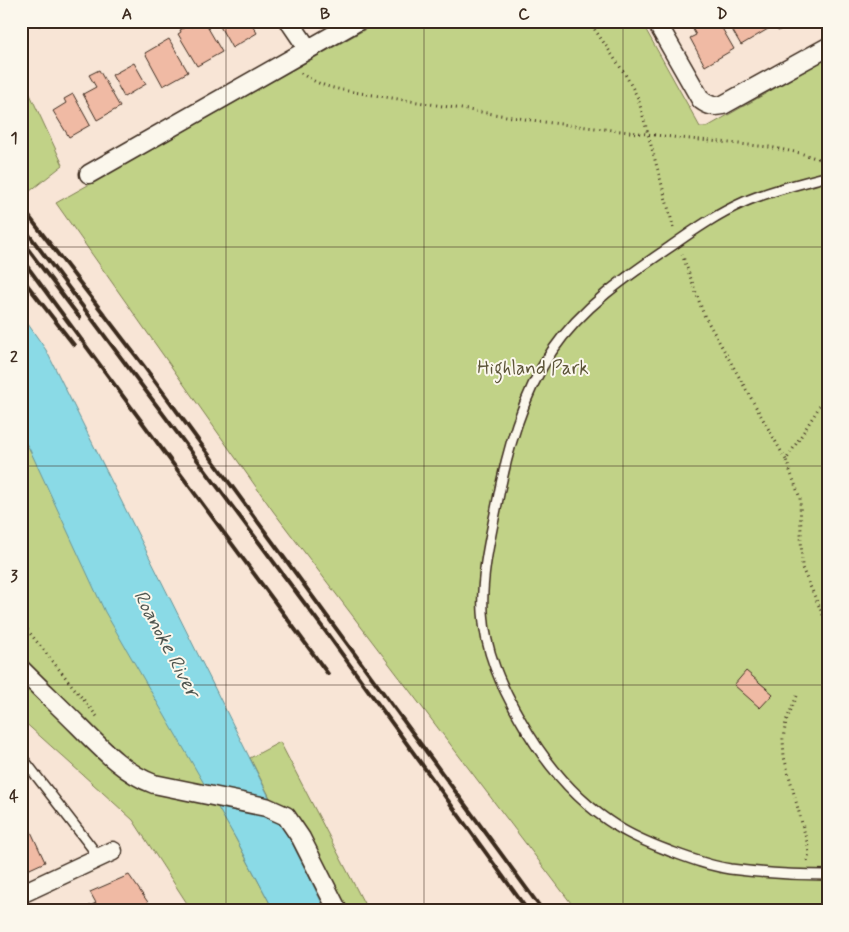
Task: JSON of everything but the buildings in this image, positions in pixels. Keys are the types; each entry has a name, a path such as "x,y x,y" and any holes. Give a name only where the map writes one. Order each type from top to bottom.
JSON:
{"street":[{"path":"290,21 308,49"},
{"path":"89,174 358,21"},
{"path":"656,21 701,100 716,106 724,105 828,48"},
{"path":"21,669 94,741 140,779 154,784 276,810 286,816 294,826 338,911"},
{"path":"21,894 106,854"}],"lane":[{"path":"828,176 780,189 747,201 715,216 630,274 572,326 552,351 533,383 516,426 504,469 490,538 483,602 486,637 492,663 507,697 527,732 549,764 572,790 597,813 649,843 690,859 728,869 828,875"},
{"path":"21,756 106,854"}],"path":[{"path":"589,21 625,74 638,98 677,242 704,315 786,460 800,498 802,568 828,626"},
{"path":"298,71 309,79 329,88 544,122 769,147 800,153 828,162"},
{"path":"786,460 828,393"},
{"path":"21,622 104,726"},
{"path":"798,696 786,721 783,739 784,757 809,853 805,875"}],"green space":[{"name":"Highland Park","path":"380,21 641,21 700,127 707,127 828,58 828,911 577,911 273,511 56,203"},
{"path":"21,75 63,165 25,195 21,191"},
{"path":"21,436 274,911 192,911 133,820 21,719"},
{"path":"280,742 368,911 327,911 250,758"}],"water":[{"name":"Roanoke River","path":"21,314 46,350 326,911 274,911 236,839 105,612 29,448 21,436"}],"railway":[{"path":"21,206 143,365 543,911"},
{"path":"21,224 326,632 528,911"},
{"path":"21,240 80,318"},
{"path":"21,258 328,674"},
{"path":"21,277 74,345"}]}
